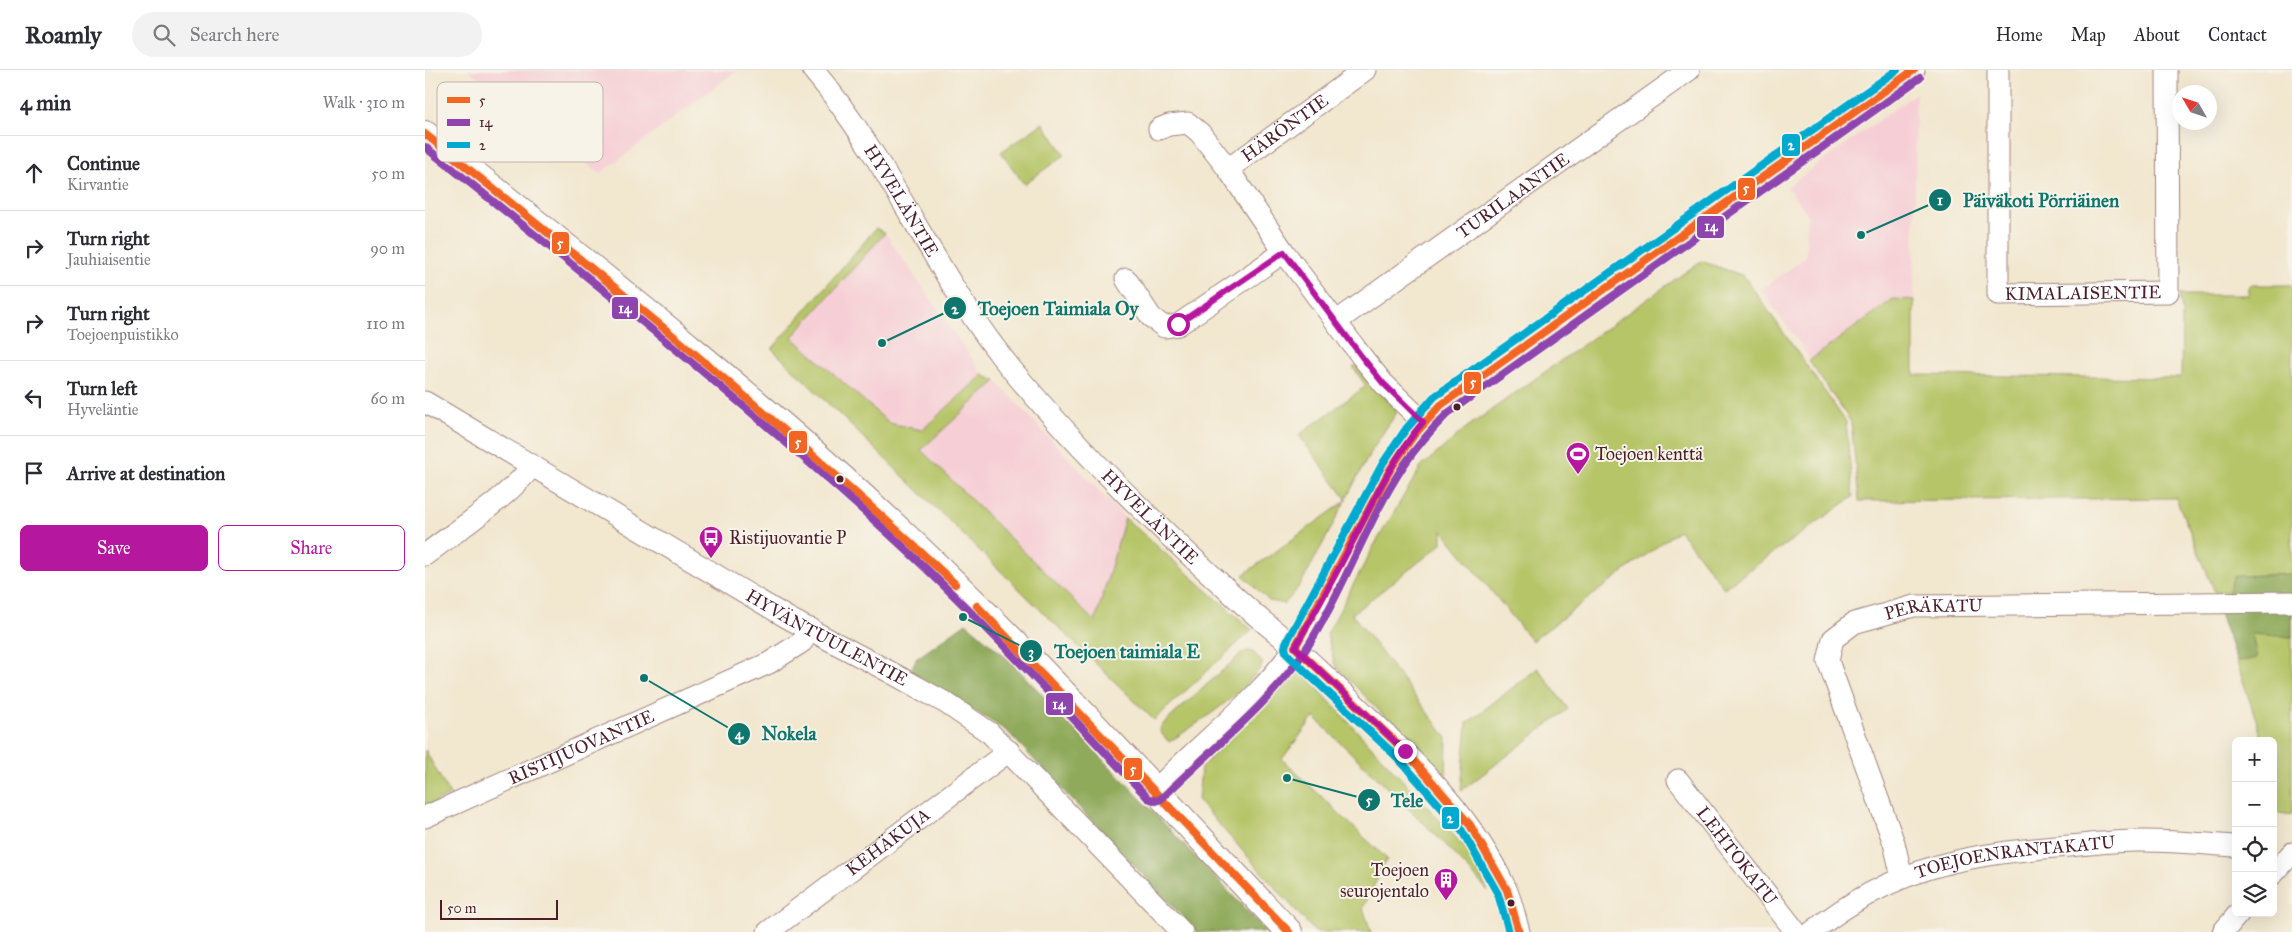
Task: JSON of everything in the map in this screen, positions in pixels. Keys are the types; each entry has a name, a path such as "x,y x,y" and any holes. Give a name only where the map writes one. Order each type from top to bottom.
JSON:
{"main road":[{"path":"425,134 437,144"},
{"path":"460,162 761,406 889,521 977,606 1289,932"}],"street":[{"name":"HYVELÄNTIE","path":"813,70 835,96 878,160 969,311 1011,368 1105,473 1175,542 1246,607 1295,647 1405,751 1470,825 1507,890 1519,932"},
{"name":"HÄRÖNTIE","path":"1228,169 1365,70"},
{"name":"TURILAANTIE","path":"1337,322 1689,70"},
{"path":"1155,791 1183,761 1253,695 1295,647 1314,615 1391,467 1406,443 1423,422 1449,400 1914,70"},
{"name":"KIMALAISENTIE","path":"1998,70 1998,294 2168,292 2167,70"},
{"path":"1159,129 1169,125 1188,122 1200,133 1228,169 1284,252 1383,383 1423,422"},
{"path":"1126,279 1151,317 1164,326 1178,324 1284,252"},
{"name":"HYVÄNTUULENTIE","path":"425,402 788,618 946,704 990,733 1182,932"},
{"path":"425,554 507,491 532,466"},
{"name":"PERÄKATU","path":"1902,877 1894,843 1828,661 1833,639 1854,623 1914,606 2292,602"},
{"name":"RISTIJUOVANTIE","path":"425,817 769,663 802,642 811,629"},
{"name":"KEHÄKUJA","path":"768,932 1009,751"},
{"name":"LEHTOKATU","path":"1678,780 1796,932"},
{"name":"TOEJOENRANTAKATU","path":"1812,932 1831,917 1870,893 1902,877 1954,860 2021,849 2138,841 2232,846"},
{"path":"2277,848 2292,849"},
{"path":"2275,872 2292,853"},
{"path":"2223,932 2236,917"}],"shaded area":[{"path":"469,70 737,70 600,174 585,162 603,162 603,82 484,82"},
{"path":"1916,93 1913,375 1823,377 1761,290 1806,257 1807,213 1787,187"},
{"path":"885,233 983,375 922,430 889,423 792,337"},
{"path":"996,381 1125,518 1096,622 921,450"}],"green space":[{"path":"1043,123 1065,155 1024,184 1001,152"},
{"path":"876,228 885,233 792,337 889,423 922,430 983,375 996,381 921,450 1095,622 1125,518 1252,630 1154,720 772,349"},
{"path":"1701,261 1744,276 1846,422 1853,497 1724,588 1679,530 1532,641 1442,530 1442,544 1352,614 1447,738 1446,780 1335,665 1327,634 1375,544 1421,467 1466,428"},
{"path":"2249,285 2292,285 2292,591 2215,592 2176,498 1859,501 1851,422 1809,361 1893,299 1914,300 1914,375 2181,378 2182,311 2179,295 2249,295"},
{"path":"1357,365 1396,410 1396,414 1375,445 1346,499 1299,435 1366,386 1353,367"},
{"path":"1345,502 1305,577 1284,604 1269,601 1243,575"},
{"path":"2292,574 2292,637 2252,634 2257,658 2237,662 2220,612 2234,576"},
{"path":"2220,612 2292,614 2292,815 2277,813 2277,737 2262,737"},
{"path":"966,623 1009,660 1267,932 1197,932 1007,731 914,674 912,668 916,659"},
{"path":"1253,652 1263,663 1256,674 1234,696 1169,742 1160,732 1161,726 1242,653"},
{"path":"1538,668 1568,709 1461,791 1467,723"},
{"path":"1296,671 1306,676 1469,852 1488,891 1445,844 1314,717 1282,759 1387,859 1363,908 1371,932 1315,932 1198,801 1201,768 1277,685"},
{"path":"425,750 450,795 425,807"}],"transit line":[{"name":"2","path":"1509,932 1498,894 1462,831 1398,758 1287,654 1286,643 1383,463 1406,429 1434,397 1897,70"},
{"name":"5","path":"1519,932 1507,890 1470,825 1405,751 1295,647 1391,468 1414,435 1441,405 1914,70"},
{"name":"14","path":"444,162 717,384 887,532 955,596 1148,798 1156,801 1161,799 1255,710 1289,672 1304,652 1331,606 1377,511 1404,465 1430,431 1448,413 1920,78"},
{"name":"5","path":"425,134 437,144"},
{"name":"14","path":"425,147 437,157"},
{"name":"5","path":"460,162 628,298 761,410 955,584"},
{"name":"5","path":"977,606 1289,932"}],"place":[{"name":"Päiväkoti Pörriäinen","path":"1861,235"},
{"name":"Toejoen Taimiala Oy","path":"882,343"},
{"name":"Toejoen kenttä","path":"1578,475"},
{"name":"Ristijuovantie P","path":"711,559"},
{"name":"Toejoen taimiala E","path":"963,617"},
{"name":"Nokela","path":"644,678"},
{"name":"Tele","path":"1287,778"},
{"name":"Toejoen seurojentalo","path":"1446,901"}],"route":[{"path":"1178,324 1284,252 1383,383 1423,422 1406,443 1391,467 1314,615 1295,647 1405,751"}]}
